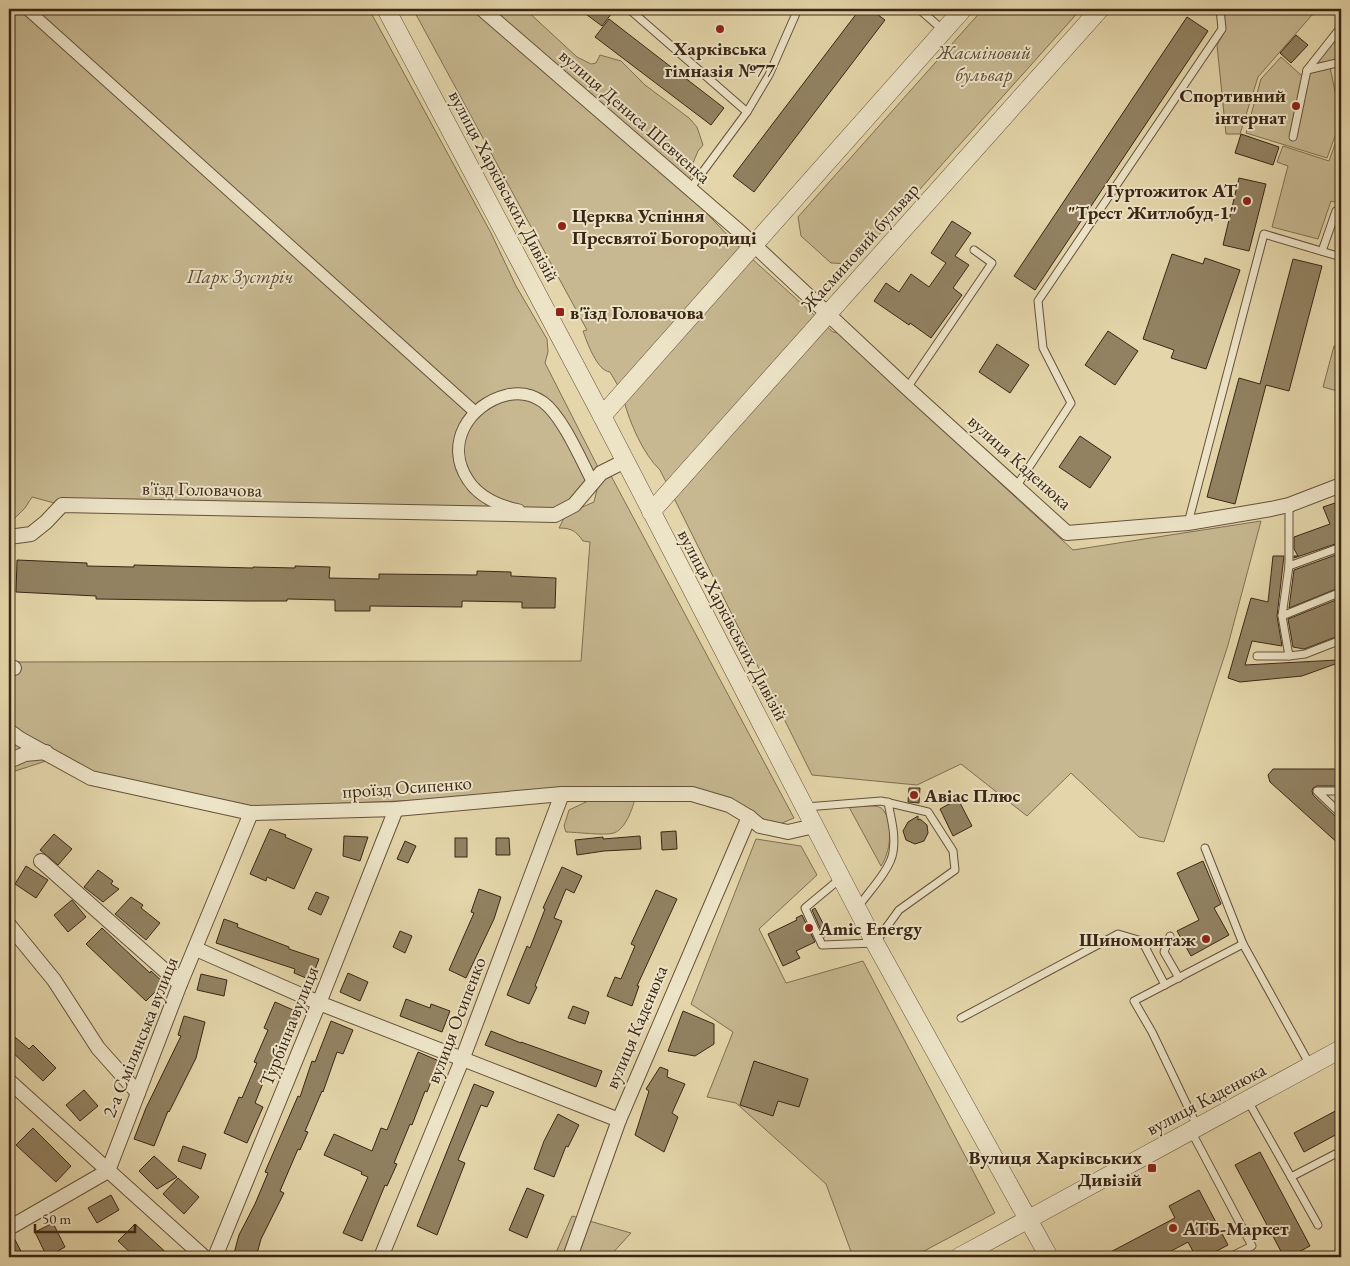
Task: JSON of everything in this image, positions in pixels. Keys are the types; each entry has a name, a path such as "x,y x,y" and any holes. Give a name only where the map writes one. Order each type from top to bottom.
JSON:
{"street":[{"path":"27,9 475,412"},
{"name":"вулиця Харківських Дивізій","path":"386,9 626,461 875,943 1049,1257"},
{"name":"вулиця Дениса Шевченка","path":"482,9 690,189 828,314"},
{"path":"602,416 963,9"},
{"name":"Жасминовий бульвар","path":"651,512 1100,9"},
{"name":"вулиця Каденюка","path":"828,314 1067,533 1188,523 1271,509 1289,505 1341,485"},
{"path":"535,514 504,507 485,497 467,479 463,469 458,448 463,428 475,412 490,401 505,396 523,394 536,398 550,408 593,483"},
{"name":"в'їзд Головачова","path":"9,537 31,534 62,505 555,515 574,505 602,473 626,461"},
{"name":"проїзд Осипенко","path":"9,731 91,778 251,813 396,809 562,794 692,794 729,805 760,826 788,832 814,826"},
{"path":"9,761 25,754 46,752"},
{"name":"вулиця Осипенко","path":"381,1257 462,1060 562,794"},
{"name":"Турбінна вулиця","path":"215,1257 396,809"},
{"name":"2-а Смілянська вулиця","path":"108,1171 180,984 251,813"},
{"name":"вулиця Каденюка","path":"570,1257 619,1120 749,817"},
{"path":"41,861 180,984"},
{"path":"9,925 54,980 98,1048 138,1093"},
{"path":"196,949 319,1003 619,1120"},
{"name":"вулиця Каденюка","path":"959,1257 1341,1049"},
{"path":"9,1081 204,1257"},
{"path":"9,1228 108,1171"}],"lane":[{"path":"629,9 747,112"},
{"path":"690,189 747,112 769,76 798,9"},
{"path":"919,9 943,31"},
{"path":"1016,487 1071,403 1043,348 1038,301 1222,29 1220,9"},
{"path":"1293,137 1307,70 1341,27"},
{"path":"1307,70 1341,62"},
{"path":"1322,252 1336,211 1341,212"},
{"path":"1188,523 1264,234 1341,257"},
{"path":"907,388 992,263 974,250"},
{"path":"1289,505 1289,566 1282,616 1289,656"},
{"path":"1289,566 1341,547"},
{"path":"1282,616 1341,592"},
{"path":"1257,656 1305,654 1341,640"},
{"path":"1341,791 1317,791 1341,814"},
{"path":"804,807 881,801 928,812 952,851 955,870 899,910 875,943 822,944 805,908 841,878"},
{"path":"857,908 886,869 893,854 894,830 888,802"},
{"path":"1205,848 1243,944 1311,1066"},
{"path":"961,1018 1118,934 1142,940 1165,985"},
{"path":"1170,936 1164,952 1179,978"},
{"path":"1230,1257 1252,1246 1194,1129 1152,1032 1134,1001 1243,944"},
{"path":"1248,1100 1318,1225"},
{"path":"1291,1177 1341,1150"}],"green space":[{"name":"Парк Зустріч","path":"9,9 362,9 364,12 370,11 491,233 516,286 547,339 548,352 545,363 601,473 555,515 62,505 32,497 25,508 9,524"},
{"path":"413,9 525,9 577,57 591,64 596,63 600,55 621,61 645,85 689,118 697,127 703,145 698,151 693,163 695,168 684,189 690,196 740,248 833,332 838,333 868,360 1073,550 1261,521 1228,645 1164,842 1139,837 1071,773 1027,816 961,764 917,785 812,775 660,470 648,456 638,438 618,386 610,372 601,367 593,355 583,331 587,330"},
{"name":"Жасміновий бульвар","path":"983,9 1081,9 853,264 831,263 801,236 798,217"},
{"path":"1223,9 1333,9 1312,15 1258,77 1240,134 1226,134 1217,45 1225,31"},
{"path":"1341,30 1341,60 1316,64 1316,61"},
{"path":"1281,57 1301,75 1330,67 1341,120 1327,158 1246,133 1261,79"},
{"path":"1341,127 1341,204 1331,201 1318,239 1272,227 1288,166 1277,162 1283,146 1329,161"},
{"path":"1334,346 1341,348 1341,392 1323,387"},
{"path":"610,474 794,818 775,826 739,805 636,793 629,816 619,830 610,834 590,834 566,832 564,826 569,810 588,801 540,795 257,807 92,773 46,761 9,773 9,662 581,661 590,542 583,541 573,531 559,528 566,514 594,502 599,481"},
{"path":"870,806 883,809 889,824 889,847 881,866 849,807"},
{"path":"756,839 801,846 817,875 759,929 786,983 863,961 995,1213 913,1257 853,1257 826,1184 736,1103 707,1097 733,1032 691,1004"},
{"path":"572,1216 631,1233 609,1257 554,1257"}],"building":[{"path":"579,9 615,9 602,26"},
{"path":"860,9 870,9 885,20 754,192 733,176"},
{"path":"1187,17 1208,31 1035,290 1014,276"},
{"path":"609,19 724,108 711,125 595,37"},
{"path":"1296,35 1308,45 1291,63 1280,53"},
{"path":"1241,134 1279,147 1273,165 1235,153"},
{"name":"Гуртожиток АТ \"Трест Житлобуд-1\"","path":"1239,178 1266,184 1249,251 1223,245"},
{"path":"952,221 971,233 955,256 969,265 953,288 962,295 931,338 874,301 886,283 899,292 911,274 929,287 946,263 931,253"},
{"path":"1172,254 1203,264 1205,258 1240,270 1206,369 1171,358 1174,350 1143,339"},
{"path":"1293,259 1322,266 1289,391 1266,385 1235,504 1207,497 1239,378 1260,384"},
{"path":"1108,331 1138,351 1115,385 1085,365"},
{"path":"997,344 1029,365 1010,393 979,372"},
{"path":"1080,436 1111,457 1090,488 1059,467"},
{"path":"1341,501 1341,542 1294,558 1294,556 1298,556 1294,549 1294,537 1330,524 1323,507"},
{"path":"1341,553 1341,587 1289,608 1294,570"},
{"path":"1273,556 1284,556 1277,616 1282,646 1252,641 1245,665 1337,660 1338,663 1302,676 1240,682 1228,678 1251,598 1268,602"},
{"path":"17,560 87,563 87,566 330,567 329,578 379,579 379,574 477,575 477,571 511,572 511,576 556,578 555,608 522,608 522,602 462,601 462,607 370,606 370,611 335,611 335,600 96,599 96,596 16,592"},
{"path":"1341,598 1341,635 1304,649 1293,647 1288,619"},
{"path":"1273,769 1341,769 1341,786 1317,786 1312,791 1313,795 1337,818 1341,819 1341,846 1270,782 1268,775"},
{"name":"Авіас Плюс","path":"909,788 920,788 919,803 908,802"},
{"path":"958,799 972,826 953,836 940,809"},
{"path":"918,816 918,820 920,819 927,825 928,833 924,841 915,844 906,840 903,831 908,822"},
{"path":"270,829 312,849 294,889 267,877 266,881 250,874"},
{"path":"676,831 677,849 662,850 661,832"},
{"path":"54,834 72,849 58,865 40,850"},
{"path":"344,836 368,837 360,861 343,856"},
{"path":"640,836 641,849 577,855 575,840"},
{"path":"455,838 467,838 467,857 455,857"},
{"path":"496,838 509,838 510,855 496,855"},
{"path":"405,841 416,846 408,863 397,859"},
{"path":"1203,861 1221,904 1214,908 1229,935 1191,956 1177,931 1199,920 1177,873"},
{"path":"26,866 48,880 36,898 15,884"},
{"path":"562,867 582,876 574,893 566,889 554,918 562,921 529,1004 507,995 527,946 530,948 545,909 543,908"},
{"path":"98,870 113,881 111,884 119,889 103,902 84,887"},
{"path":"479,889 501,897 494,919 466,978 449,970 474,913 471,912"},
{"path":"656,890 677,899 637,986 639,986 632,1006 607,996 615,977 621,979 635,946 631,944"},
{"path":"316,892 329,897 321,915 308,909"},
{"path":"131,897 143,905 141,908 160,923 146,940 115,914"},
{"path":"72,900 86,917 68,932 54,915"},
{"path":"815,908 829,935 824,937 812,910"},
{"path":"802,915 815,942 796,951 800,958 783,966 768,934 797,920 796,918"},
{"path":"224,919 238,924 237,927 289,947 289,949 319,959 311,980 294,973 295,969 216,943"},
{"path":"102,928 150,973 151,971 164,983 146,1001 86,944"},
{"path":"400,931 412,936 405,953 393,947"},
{"path":"348,973 368,982 360,1001 340,992"},
{"path":"201,974 227,980 224,996 197,990"},
{"path":"406,999 430,1008 431,1004 450,1011 442,1032 400,1016"},
{"path":"275,1002 300,1013 277,1071 269,1068 255,1103 263,1107 247,1143 224,1133 239,1097 242,1098 257,1063 254,1062 268,1030 264,1028"},
{"path":"573,1006 589,1012 585,1024 568,1018"},
{"path":"683,1011 714,1024 714,1044 695,1056 668,1051"},
{"path":"184,1016 205,1022 196,1058 168,1111 154,1146 134,1139 146,1108 181,1036 178,1035"},
{"path":"331,1021 353,1030 343,1054 337,1052 323,1092 305,1131 308,1132 300,1150 298,1149 280,1191 284,1193 261,1239 256,1257 233,1257 239,1235 268,1173 265,1172 298,1096 300,1097 312,1061 315,1062"},
{"path":"491,1031 602,1071 596,1087 485,1045"},
{"path":"9,1032 29,1049 33,1045 56,1068 43,1081 9,1049"},
{"path":"418,1052 439,1061 427,1092 425,1091 412,1125 410,1124 394,1163 397,1164 387,1186 385,1185 362,1241 343,1233 368,1177 361,1174 362,1172 324,1155 334,1134 372,1151 381,1128 387,1130"},
{"path":"754,1061 808,1079 799,1107 778,1101 773,1116 740,1105"},
{"path":"660,1067 668,1070 667,1077 685,1084 672,1113 678,1117 664,1152 635,1135 649,1091 646,1089"},
{"path":"474,1084 494,1092 487,1107 481,1105 458,1160 465,1163 437,1235 417,1226"},
{"path":"84,1090 98,1106 80,1121 66,1105"},
{"path":"1341,1108 1341,1132 1304,1152 1294,1133"},
{"path":"558,1114 579,1125 568,1147 566,1146 554,1177 534,1169 544,1141"},
{"path":"33,1128 71,1166 56,1182 16,1145"},
{"path":"183,1146 206,1154 201,1169 178,1161"},
{"path":"1260,1152 1310,1246 1289,1257 1284,1257 1235,1165"},
{"path":"154,1156 177,1177 157,1189 139,1171"},
{"path":"178,1178 199,1197 184,1214 163,1194"},
{"path":"527,1188 544,1195 527,1238 509,1230"},
{"path":"1199,1190 1228,1245 1205,1257 1196,1257 1188,1242 1160,1257 1101,1257 1175,1218 1169,1206"},
{"path":"111,1195 119,1210 97,1223 88,1208"},
{"path":"53,1223 65,1247 47,1257 35,1232"},
{"path":"135,1224 171,1257 135,1257 118,1241"},
{"path":"13,1236 24,1257 9,1257 9,1237"}],"place":[{"name":"Харківська гімназія №77","path":"720,29"},
{"name":"Спортивний інтернат","path":"1296,106"},
{"name":"Гуртожиток АТ \"Трест Житлобуд-1\"","path":"1247,201"},
{"name":"Церква Успіння Пресвятої Богородиці","path":"562,226"},
{"name":"в'їзд Головачова","path":"560,312"},
{"name":"Авіас Плюс","path":"914,795"},
{"name":"Amic Energy","path":"809,928"},
{"name":"Шиномонтаж","path":"1206,939"},
{"name":"Вулиця Харківських Дивізій","path":"1152,1168"},
{"name":"АТБ-Маркет","path":"1173,1228"}]}
